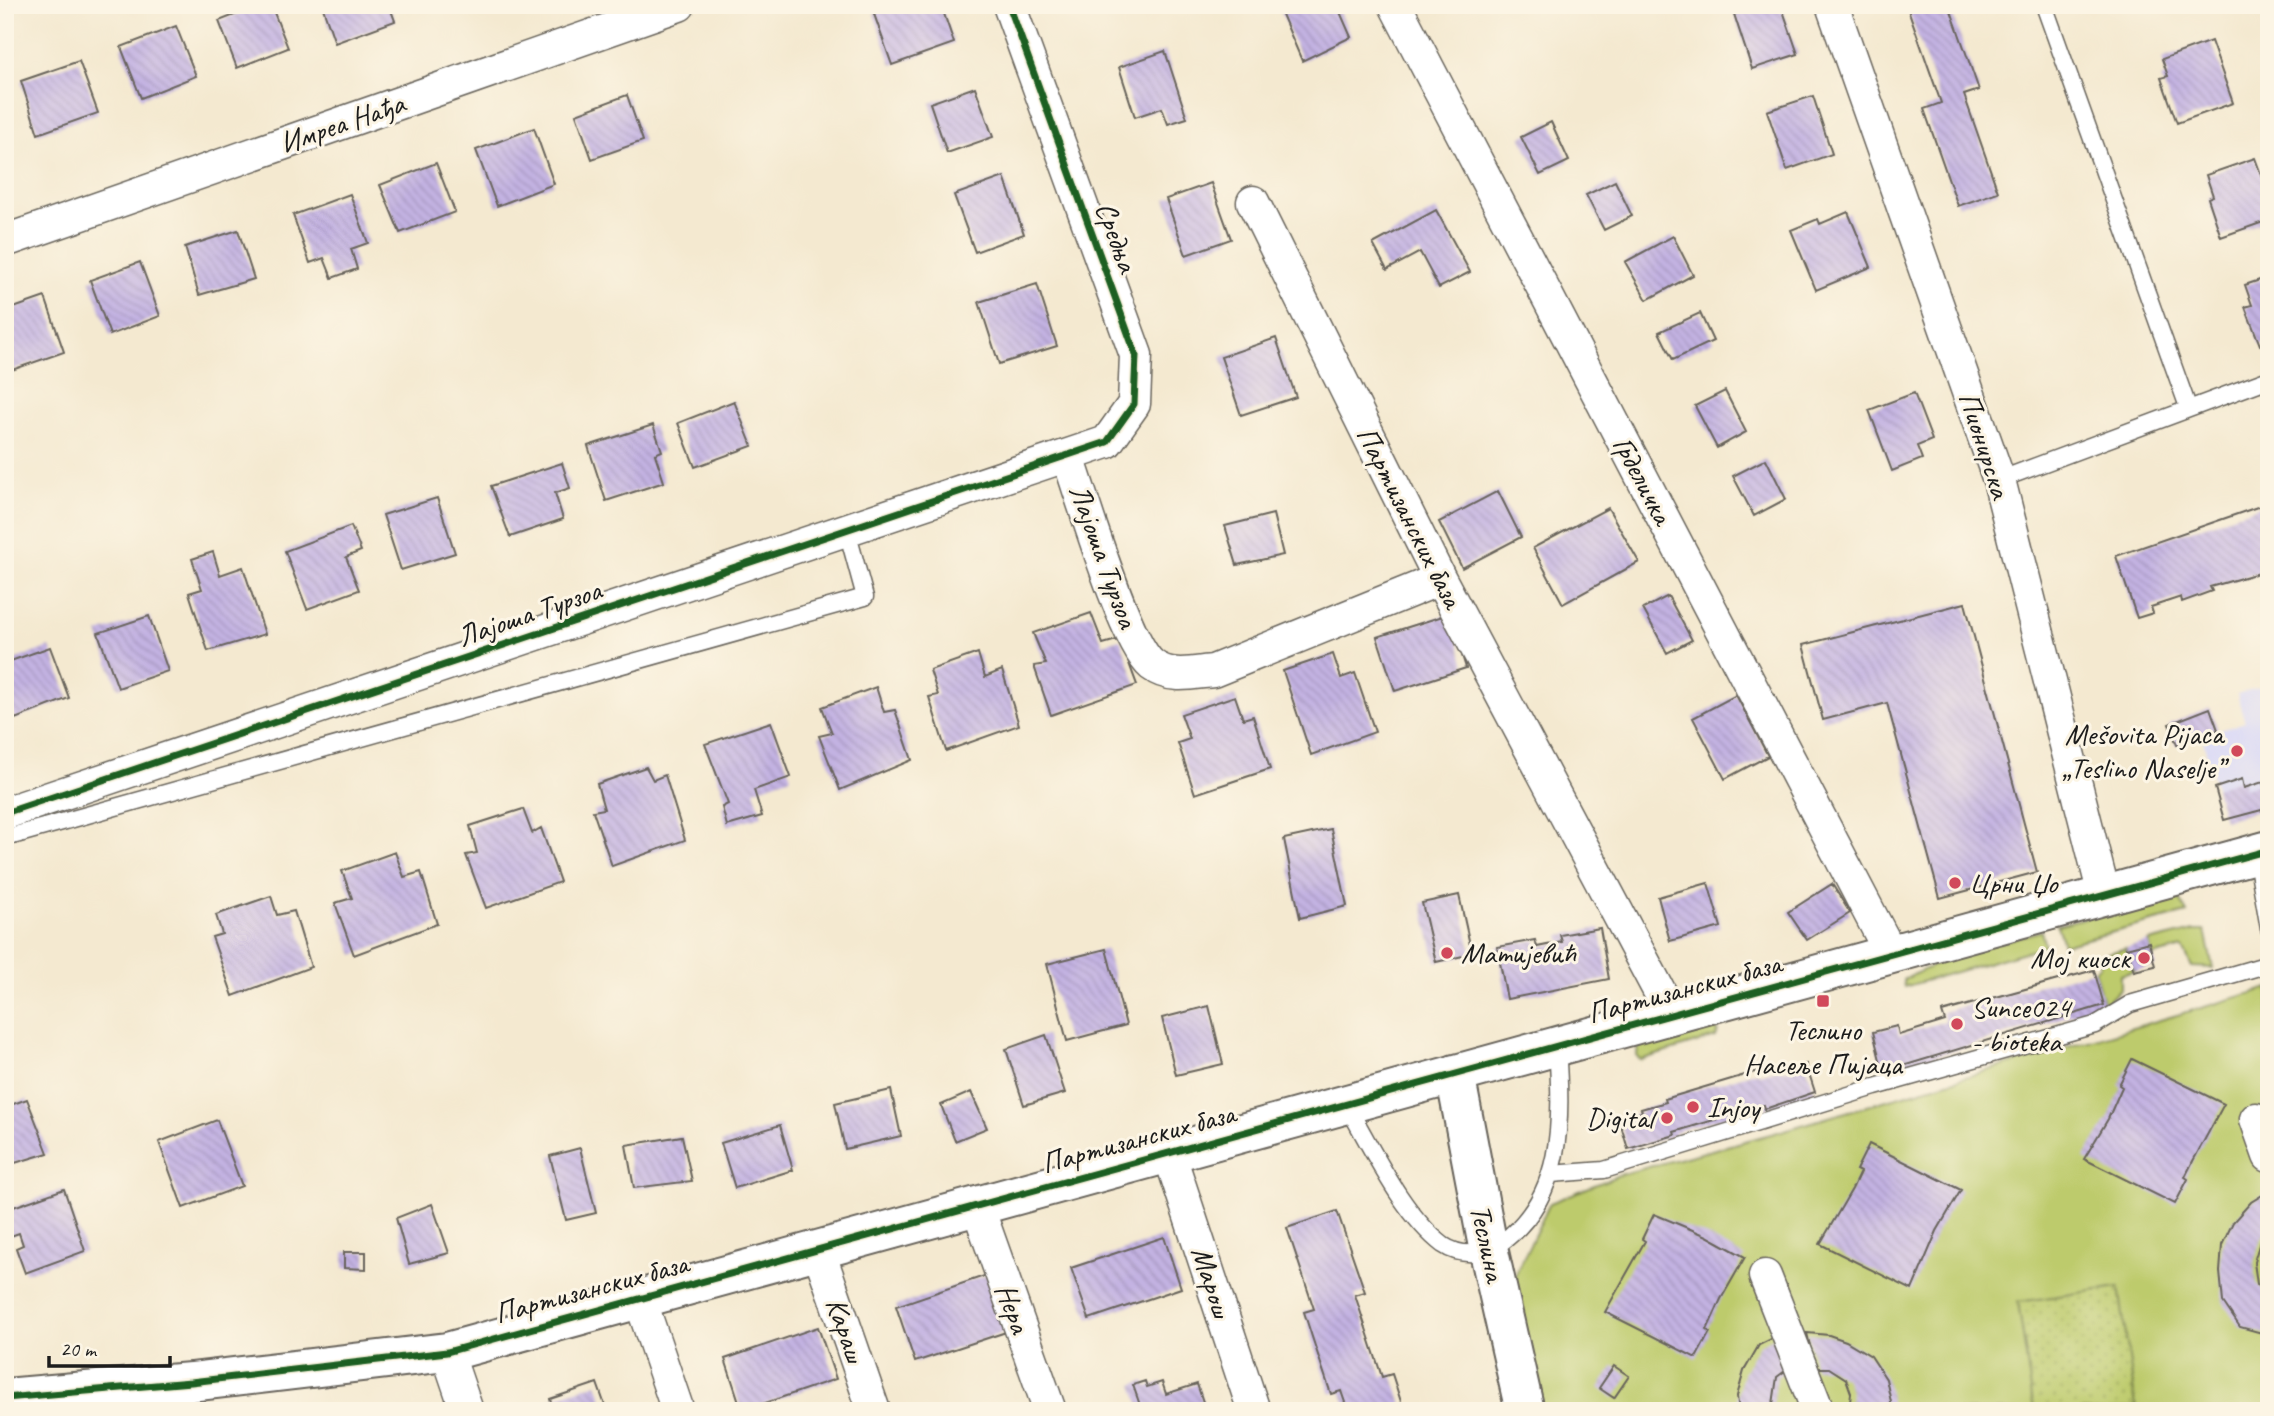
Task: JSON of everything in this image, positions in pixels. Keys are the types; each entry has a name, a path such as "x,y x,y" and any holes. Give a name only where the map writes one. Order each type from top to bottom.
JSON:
{"street":[{"name":"Имреа Нађа","path":"5,241 679,5"},
{"name":"Средња","path":"1009,5 1136,355 1135,404 1107,442 1068,457"},
{"name":"Грделичка","path":"1395,5 1891,954"},
{"name":"Пионирска","path":"1832,5 1999,480 2104,895"},
{"name":"Партизанских база","path":"1253,202 1440,579 1672,1014"},
{"name":"Лајоша Турзоа","path":"5,813 1068,457 1132,638 1152,664 1175,676 1213,671 1440,579"},
{"name":"Партизанских база","path":"5,1398 132,1393 447,1352 2262,852"},
{"name":"Теслина","path":"1455,1074 1489,1252 1525,1411"},
{"path":"2256,1119 2269,1156"},
{"name":"Марош","path":"1169,1153 1254,1411"},
{"name":"Нера","path":"977,1205 1050,1411"},
{"name":"Караш","path":"818,1249 874,1411"},
{"path":"1765,1276 1818,1411"},
{"path":"640,1299 678,1411"},
{"path":"447,1352 467,1411"}],"lane":[{"path":"2044,5 2188,407"},
{"path":"1999,480 2188,407 2269,379"},
{"path":"5,838 865,597 846,531"},
{"path":"2262,852 2269,929"},
{"path":"1551,1174 1604,1170 1854,1093 2095,1025 2130,1004 2269,964"},
{"path":"1346,1104 1409,1208 1428,1231 1445,1246 1466,1254 1489,1252 1516,1233 1533,1212 1551,1174 1560,1093 1557,1046"}],"shaded area":[{"name":"Mešovita Pijaca „Teslino Naselje”","path":"2269,684 2269,807 2224,820 2202,736 2245,722 2237,694"}],"green space":[{"path":"2177,894 2187,913 2063,945 2057,925"},
{"path":"2041,931 2045,946 1904,987 1903,980 1936,964"},
{"path":"2194,931 2205,931 2213,968 2192,967 2183,948 2152,956 2149,942"},
{"path":"2126,948 2134,971 2121,975 2121,988 2104,1005 2094,970 2100,965 2099,956"},
{"path":"2269,988 2269,1411 1540,1411 1513,1280 1550,1203 1619,1175 1771,1134"},
{"path":"1714,1028 1718,1031 1716,1037 1640,1060 1637,1056 1638,1044 1677,1033 1680,1037"},
{"path":"2119,1287 2136,1407 2108,1411 2034,1411 2018,1302"}],"building":[{"path":"260,5 271,5 288,48 237,68 219,21"},
{"path":"322,5 389,5 395,21 335,43"},
{"path":"899,5 941,5 954,43 892,65 874,14"},
{"path":"1278,5 1337,5 1351,37 1302,61"},
{"path":"1760,5 1781,5 1798,54 1752,69 1734,14"},
{"path":"1919,5 1949,5 1979,90 1964,95 1998,192 1958,206 1924,109 1941,103 1908,9"},
{"path":"176,26 196,76 141,98 121,47"},
{"path":"2211,41 2233,103 2177,123 2161,78 2168,76 2162,59"},
{"path":"1165,51 1187,118 1168,124 1162,108 1135,117 1119,67"},
{"path":"79,61 98,113 38,134 21,81"},
{"path":"975,87 993,137 947,153 930,103"},
{"path":"627,95 643,141 592,159 576,114"},
{"path":"1813,96 1832,154 1787,170 1767,111"},
{"path":"1551,122 1569,161 1540,175 1521,137"},
{"path":"534,128 554,184 497,206 476,150"},
{"path":"2255,158 2269,196 2269,220 2221,237 2208,198 2213,196 2206,175"},
{"path":"436,163 455,212 400,233 380,185"},
{"path":"1004,177 1024,234 975,252 954,195"},
{"path":"1615,181 1632,216 1604,230 1586,195"},
{"path":"1211,183 1231,239 1186,255 1166,199"},
{"path":"350,194 368,243 351,249 357,269 332,278 324,258 310,263 293,215"},
{"path":"1436,210 1470,272 1439,288 1420,252 1387,270 1373,244"},
{"path":"1848,212 1871,267 1816,290 1791,230 1818,219 1820,224"},
{"path":"238,230 254,279 199,295 185,247"},
{"path":"1673,236 1693,275 1647,300 1625,262"},
{"path":"140,262 160,316 110,335 90,280"},
{"path":"2269,277 2269,342 2260,345 2245,307 2252,305 2245,285"},
{"path":"1037,284 1057,346 999,364 979,302"},
{"path":"45,297 64,352 9,371 5,360 5,311"},
{"path":"1700,313 1713,341 1673,360 1659,332"},
{"path":"1276,338 1296,397 1241,415 1221,357"},
{"path":"1725,391 1746,432 1717,448 1695,406"},
{"path":"1914,393 1932,440 1917,446 1922,459 1892,471 1869,410"},
{"path":"734,401 752,446 695,467 678,423"},
{"path":"653,425 662,451 655,454 664,482 606,501 588,446"},
{"path":"1766,459 1786,499 1754,516 1733,476"},
{"path":"562,463 570,488 555,493 563,519 510,537 491,486"},
{"path":"1498,491 1521,537 1462,568 1439,522"},
{"path":"437,498 455,553 401,570 383,515"},
{"path":"2269,503 2269,570 2210,587 2212,591 2182,602 2181,597 2151,607 2153,613 2137,618 2116,556"},
{"path":"1608,508 1639,562 1563,604 1533,548"},
{"path":"1273,514 1283,555 1237,565 1225,526"},
{"path":"351,526 361,551 346,557 359,590 307,609 285,551"},
{"path":"213,552 220,575 243,567 265,634 208,651 189,593 202,589 192,559"},
{"path":"1668,596 1692,640 1667,653 1643,609"},
{"path":"1965,603 2037,872 1940,898 1887,703 1823,720 1803,645"},
{"path":"1091,613 1103,644 1120,639 1137,685 1051,715 1034,666 1046,664 1033,633"},
{"path":"1449,614 1466,668 1395,691 1377,637"},
{"path":"149,616 168,671 118,688 98,633"},
{"path":"50,647 69,698 15,719 5,693 5,663"},
{"path":"978,653 985,677 1002,670 1019,725 946,751 929,697 938,695 930,670"},
{"path":"1333,654 1341,678 1355,673 1375,732 1311,755 1283,671"},
{"path":"876,687 884,712 895,710 912,760 840,790 819,736 832,733 822,707"},
{"path":"1736,695 1768,756 1725,779 1693,718"},
{"path":"1235,696 1243,719 1253,716 1270,769 1195,794 1178,743 1190,739 1181,714"},
{"path":"2210,708 2218,730 2177,745 2169,724"},
{"path":"771,722 791,777 754,790 762,816 727,826 722,807 728,804 705,744"},
{"path":"646,767 653,780 665,775 685,840 612,866 593,811 604,809 597,784"},
{"path":"2242,779 2244,788 2263,782 2269,808 2224,820 2215,788"},
{"path":"523,809 532,833 541,828 560,882 486,908 466,855 477,853 470,826"},
{"path":"1331,829 1347,906 1300,918 1284,839"},
{"path":"395,852 404,877 421,872 437,924 354,955 335,903 352,898 342,871"},
{"path":"1708,883 1721,927 1670,941 1658,897"},
{"path":"1832,884 1850,913 1807,940 1788,912"},
{"path":"1459,895 1472,954 1436,962 1422,903"},
{"path":"271,896 277,915 294,911 311,967 233,996 212,937 222,934 216,915"},
{"path":"1600,928 1609,979 1507,999 1497,947 1535,940 1537,947 1562,942 1560,935"},
{"path":"2149,942 2155,966 2134,971 2126,948"},
{"path":"1106,949 1126,1025 1067,1041 1047,964"},
{"path":"2094,970 2104,1005 1883,1072 1873,1032 1897,1026 1899,1035 1945,1021 1942,1012"},
{"path":"1209,1006 1223,1064 1176,1075 1162,1018"},
{"path":"1046,1035 1065,1093 1024,1105 1006,1049"},
{"path":"2132,1059 2224,1104 2185,1177 2188,1179 2175,1204 2084,1159 2108,1119 2122,1087 2119,1085"},
{"path":"1806,1064 1815,1092 1765,1109 1764,1105 1674,1132 1675,1135 1628,1149 1619,1119 1666,1102 1665,1099 1758,1071 1759,1074 1781,1068 1783,1071"},
{"path":"891,1090 901,1136 845,1149 835,1103"},
{"path":"971,1092 987,1128 955,1141 941,1105"},
{"path":"27,1099 48,1153 5,1166 5,1107"},
{"path":"217,1120 242,1186 183,1208 159,1142"},
{"path":"780,1125 793,1170 735,1188 721,1143"},
{"path":"682,1136 692,1181 634,1188 626,1145"},
{"path":"1869,1144 1961,1190 1937,1231 1912,1290 1820,1244 1852,1189 1860,1172 1856,1170"},
{"path":"580,1148 596,1213 566,1220 550,1156"},
{"path":"64,1189 85,1251 25,1273 16,1248 23,1245 19,1233 5,1238 5,1210"},
{"path":"2269,1191 2269,1230 2261,1238 2254,1262 2257,1284 2269,1296 2269,1335 2240,1327 2223,1302 2220,1272 2222,1245 2233,1222 2251,1202"},
{"path":"432,1204 449,1253 409,1264 396,1218"},
{"path":"1337,1211 1365,1292 1355,1295 1382,1377 1392,1374 1404,1411 1348,1411 1341,1391 1331,1394 1304,1312 1314,1309 1287,1228"},
{"path":"1654,1214 1707,1236 1745,1257 1721,1299 1707,1330 1710,1332 1696,1358 1605,1312 1645,1241 1642,1239"},
{"path":"1164,1237 1181,1288 1089,1319 1071,1268"},
{"path":"344,1252 366,1252 366,1269 344,1268"},
{"path":"990,1274 1009,1331 915,1362 896,1306"},
{"path":"818,1327 836,1379 742,1411 725,1359"},
{"path":"1807,1333 1829,1335 1846,1341 1871,1356 1886,1379 1891,1402 1890,1411 1849,1411 1851,1393 1846,1379 1829,1368 1815,1368"},
{"path":"1775,1337 1789,1368 1777,1377 1772,1411 1739,1411 1737,1396 1744,1371 1759,1345"},
{"path":"1614,1366 1629,1376 1614,1398 1599,1388"},
{"path":"1145,1381 1147,1387 1162,1382 1166,1394 1197,1384 1206,1411 1142,1411 1133,1385"},
{"path":"597,1383 607,1411 553,1411 550,1399"}],"cycle path":[{"path":"5,813 1107,442 1134,404 1136,355 1009,5"},
{"path":"5,1398 191,1382 447,1352 2269,850"}],"place":[{"name":"Mešovita Pijaca „Teslino Naselje”","path":"2237,751"},
{"name":"Црни Џо","path":"1955,883"},
{"name":"Матијевић","path":"1447,953"},
{"name":"Мој киоск","path":"2144,958"},
{"name":"Теслино Насеље Пијаца","path":"1823,1001"},
{"name":"Sunce024 - bioteka","path":"1957,1024"},
{"name":"Injoy","path":"1693,1107"},
{"name":"Digital","path":"1667,1118"}]}
